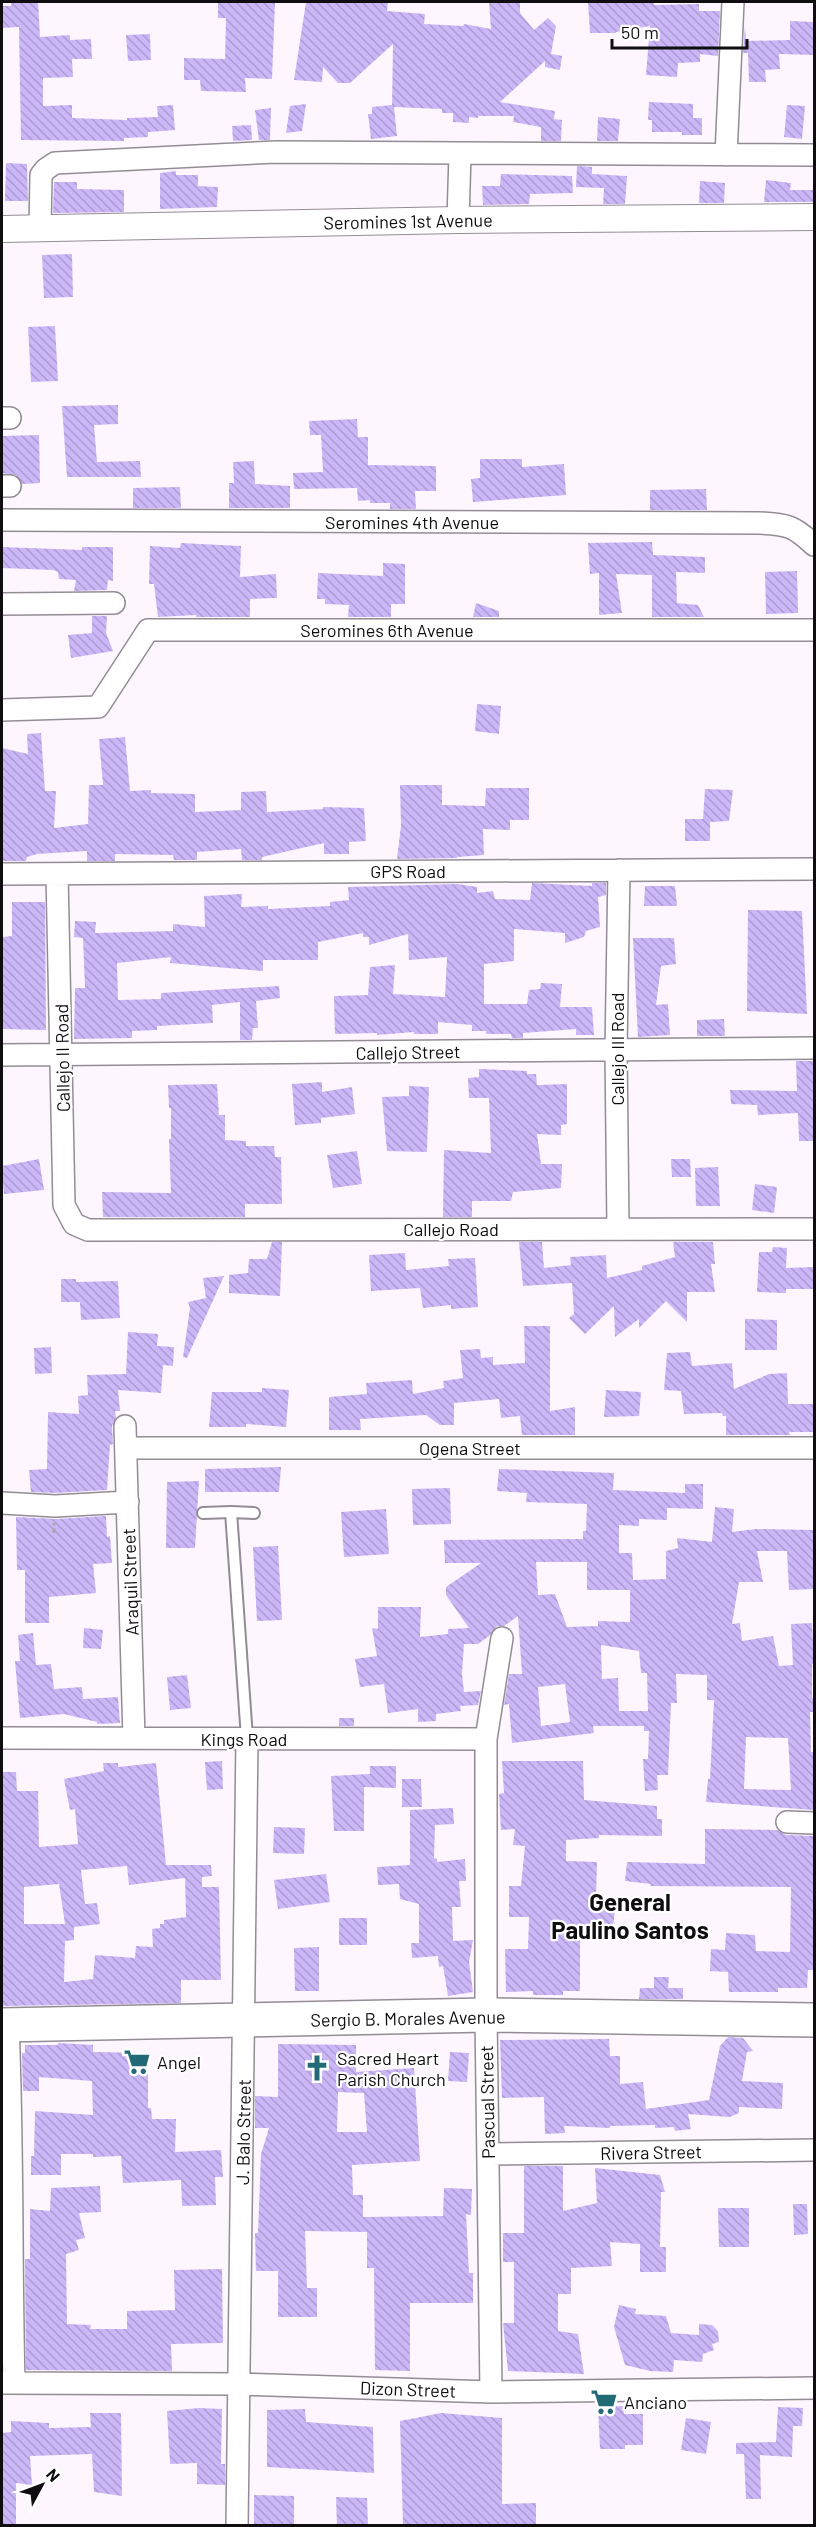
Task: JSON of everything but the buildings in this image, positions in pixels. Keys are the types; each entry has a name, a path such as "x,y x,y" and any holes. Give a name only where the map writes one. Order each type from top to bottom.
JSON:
{"main road":[{"name":"Sergio B. Morales Avenue","path":"5,2024 486,2015 814,2020"}],"street":[{"path":"726,155 733,2"},
{"path":"40,228 41,175 54,163 276,152 814,155"},
{"path":"458,220 460,154"},
{"name":"Seromines 1st Avenue","path":"2,229 458,220 814,217"},
{"name":"Seromines 4th Avenue","path":"2,520 759,522 787,524 800,531 814,545"},
{"path":"2,604 114,603"},
{"name":"Seromines 6th Avenue","path":"2,710 98,707 148,630 814,630"},
{"name":"GPS Road","path":"2,874 814,869"},
{"name":"Callejo III Road","path":"618,1228 616,1050 619,870"},
{"name":"Callejo II Road","path":"57,874 63,1055 64,1205 74,1224 88,1230"},
{"name":"Callejo Street","path":"2,1055 814,1048"},
{"name":"Callejo Road","path":"88,1230 814,1229"},
{"name":"Araquil Street","path":"125,1426 134,1738"},
{"name":"Ogena Street","path":"126,1448 814,1448"},
{"path":"2,1503 55,1506 128,1502"},
{"name":"Pascual Street","path":"491,2392 486,2015 486,1739 502,1638"},
{"name":"Kings Road","path":"2,1738 486,1739"},
{"name":"J. Balo Street","path":"237,2526 247,1738"},
{"path":"787,1822 814,1822"},
{"path":"5,2024 8,2383"},
{"name":"Rivera Street","path":"488,2154 814,2150"},
{"name":"Dizon Street","path":"8,2383 240,2384 491,2392 814,2388"}],"lane":[{"path":"231,1512 247,1738"},
{"path":"203,1513 254,1512"}],"place":[{"name":"Angel","path":"137,2062"},
{"name":"Sacred Heart Parish Church","path":"317,2068"},
{"name":"Anciano","path":"604,2402"}],"district":[{"name":"General Paulino Santos","path":"630,1915"}]}
